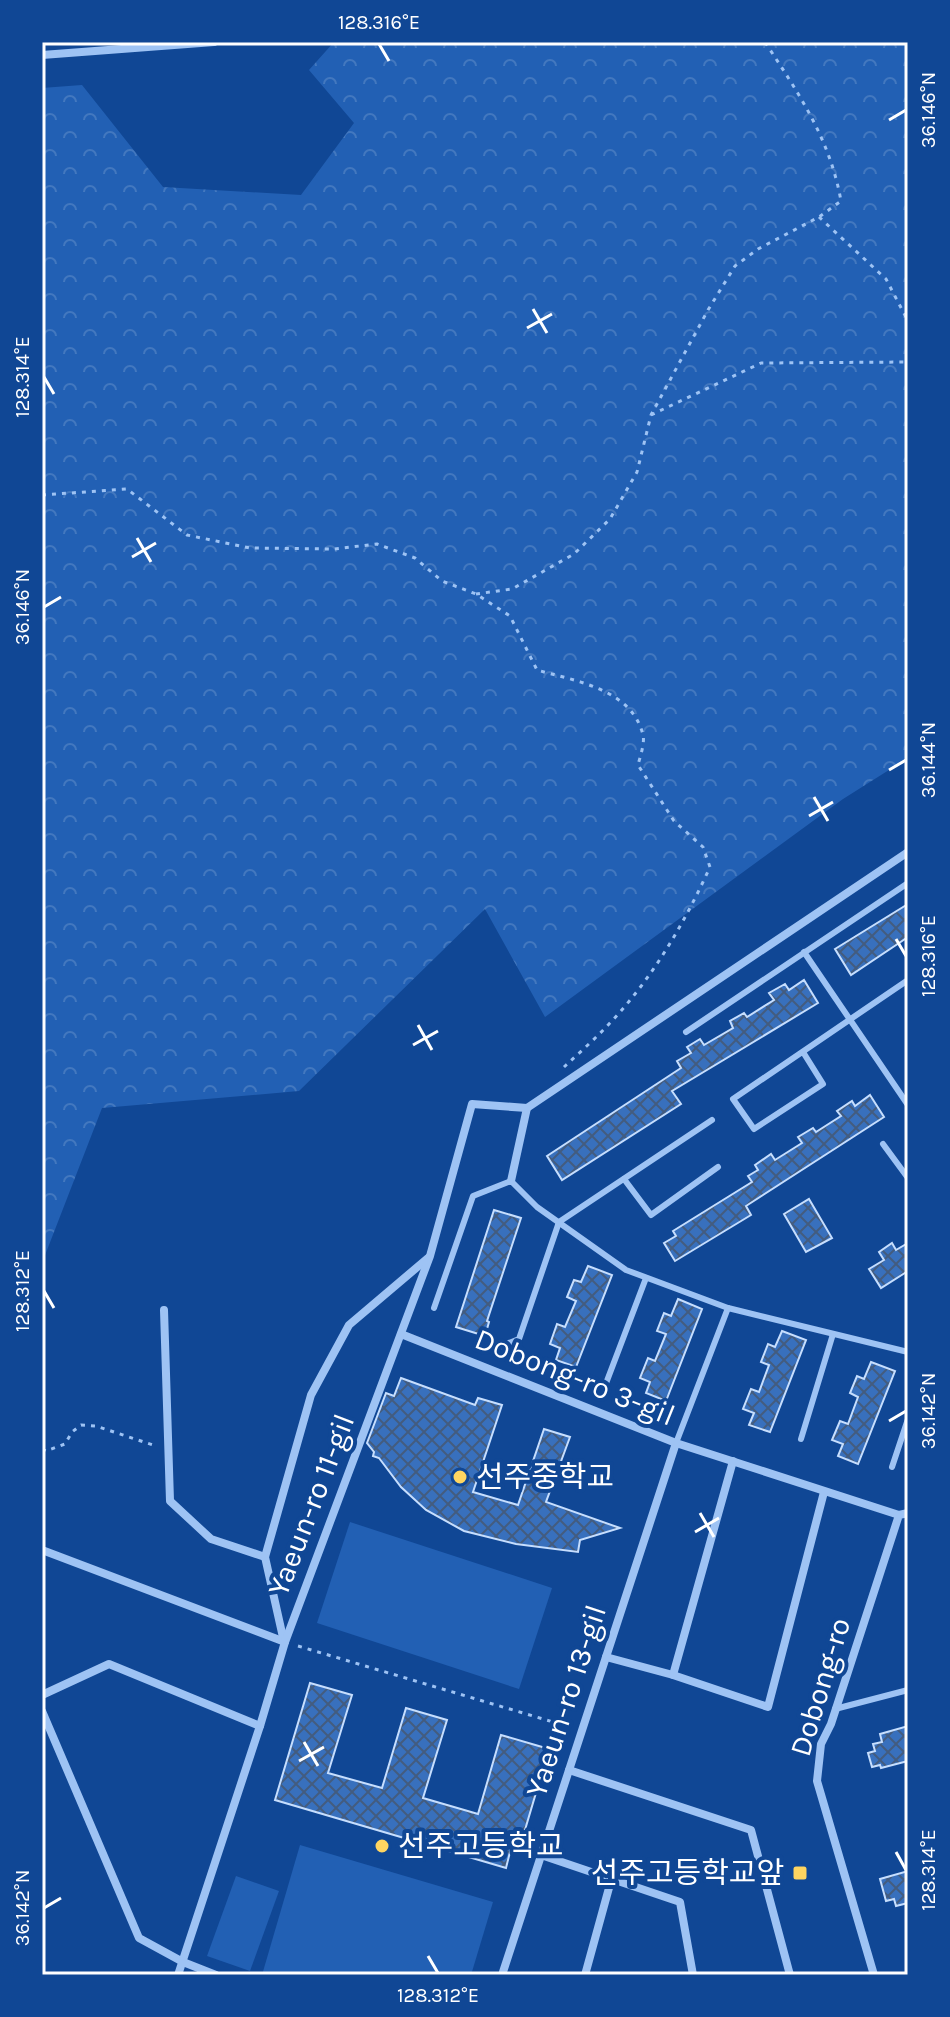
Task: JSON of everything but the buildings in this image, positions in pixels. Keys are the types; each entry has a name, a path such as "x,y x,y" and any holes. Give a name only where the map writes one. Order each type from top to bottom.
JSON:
{"street":[{"path":"89,42 102,46"},
{"path":"42,55 102,46 214,42"},
{"path":"511,1181 527,1108 908,852"},
{"name":"Yaeun-ro 11-gil","path":"178,1975 285,1642 430,1256 472,1104 527,1108"},
{"path":"285,1642 265,1557 311,1395 349,1325 430,1256"},
{"path":"164,1310 170,1501 211,1539 265,1557"},
{"name":"Dobong-ro 3-gil","path":"401,1334 676,1443 824,1492 904,1514"},
{"name":"Yaeun-ro 13-gil","path":"502,1975 676,1443"},
{"path":"673,1675 733,1461"},
{"path":"606,1657 673,1675 768,1707 824,1492"},
{"name":"Dobong-ro","path":"874,1975 817,1781 821,1744 904,1514"},
{"path":"42,1550 285,1642"},
{"path":"42,1695 109,1664 260,1726"},
{"path":"42,1711 139,1938 183,1962 216,1975"},
{"path":"569,1770 751,1830 790,1975"},
{"path":"541,1855 680,1902 693,1975"},
{"path":"585,1975 612,1877"}],"lane":[{"path":"686,1032 908,883"},
{"path":"804,952 908,1105"},
{"path":"803,1052 823,1084 754,1129 733,1099 908,980"},
{"path":"499,1347 519,1339 559,1222 712,1120"},
{"path":"883,1144 908,1178"},
{"path":"624,1179 651,1215 718,1167"},
{"path":"434,1308 473,1196 511,1181 537,1207 626,1270 728,1308 908,1352"},
{"path":"605,1386 646,1278"},
{"path":"676,1443 728,1308"},
{"path":"801,1439 833,1334"},
{"path":"892,1467 908,1419"},
{"path":"835,1709 908,1690"}],"path":[{"path":"476,594 512,589 574,554 610,519 637,472 651,415 735,266 758,249 819,217 841,201 835,168 804,101 765,42"},
{"path":"819,217 886,279 908,321"},
{"path":"651,415 761,363 908,362"},
{"path":"42,495 127,489 187,535 250,548 334,549 377,544 415,558 442,581 476,594 510,616 537,670 599,688 630,708 644,737 638,765 674,821 703,847 710,867 686,919 643,984 609,1024 557,1073 553,1090"},
{"path":"42,1449 46,1451 65,1444 81,1425 96,1426 169,1450"},
{"path":"285,1642 582,1731"}],"green space":[{"path":"334,42 908,42 908,758 843,799 545,1017 485,909 299,1091 102,1108 42,1263 42,88 82,85 163,187 301,195 354,123 309,70"},
{"path":"350,1522 552,1588 519,1689 317,1623"},
{"path":"300,1845 493,1902 471,1975 262,1975"},
{"path":"236,1876 279,1891 250,1971 207,1956"}],"place":[{"name":"선주중학교","path":"460,1477"},
{"name":"선주고등학교","path":"382,1846"},
{"name":"선주고등학교앞","path":"800,1873"}]}
